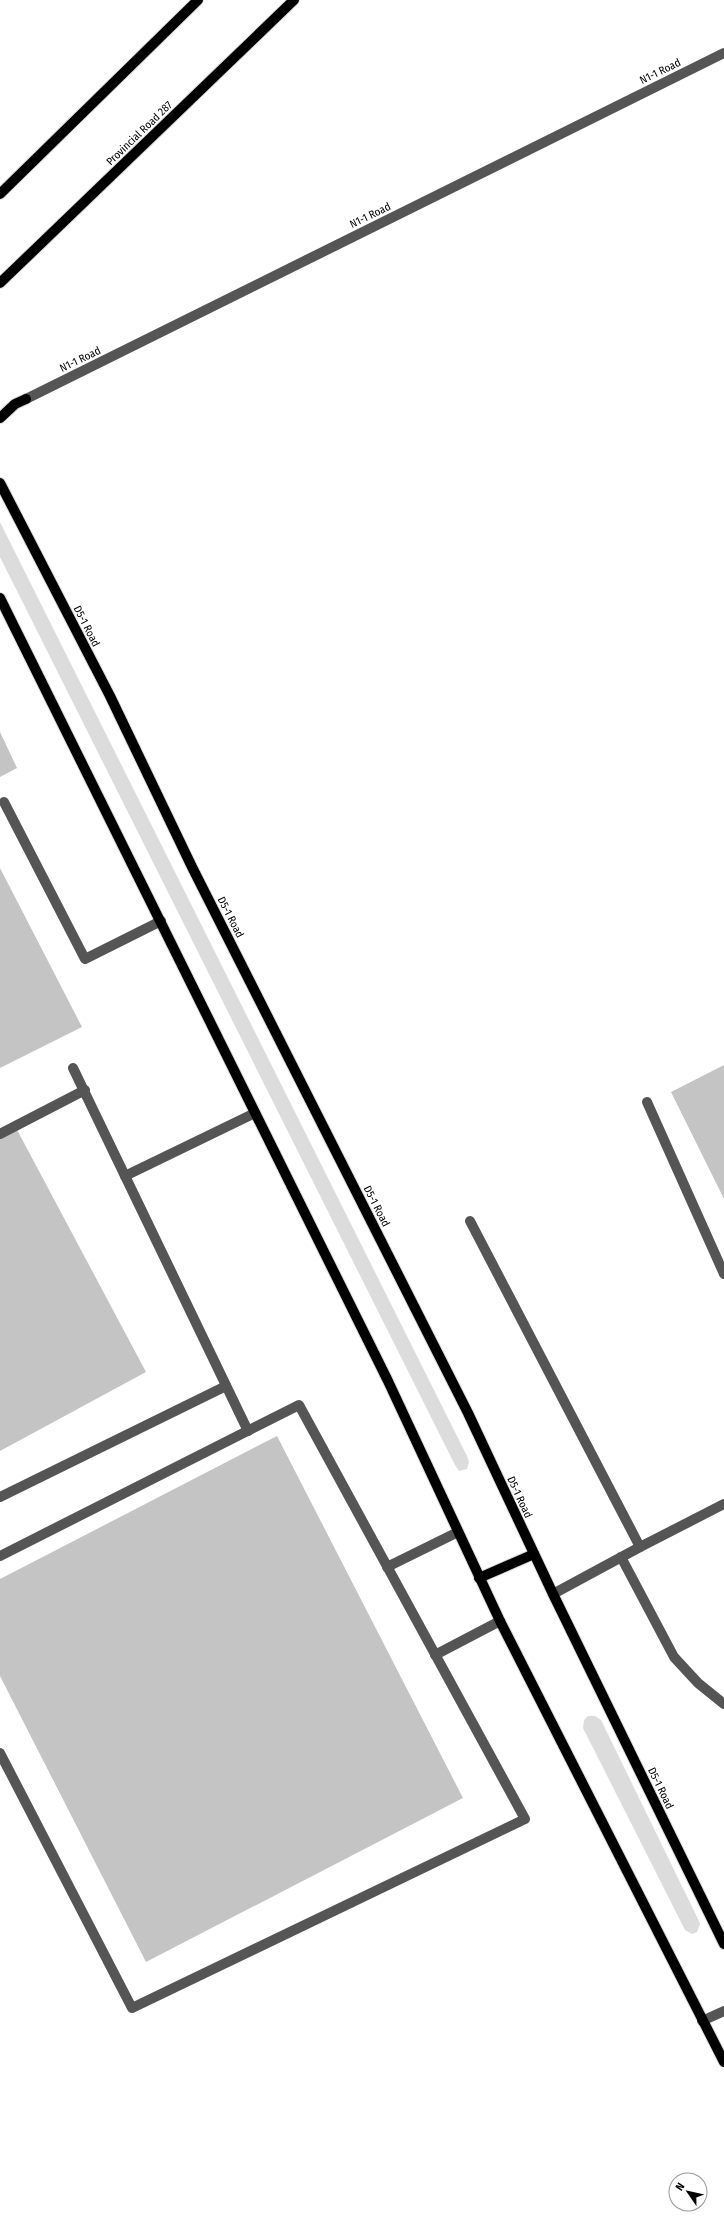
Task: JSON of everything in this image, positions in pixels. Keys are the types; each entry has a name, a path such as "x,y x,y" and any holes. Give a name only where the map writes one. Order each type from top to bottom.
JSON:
{"main road":[{"path":"0,194 198,0"},
{"name":"Provincial Road 287","path":"0,283 294,0"},
{"path":"0,418 15,404 26,399"},
{"name":"D5-1 Road","path":"0,483 110,696 192,866 468,1413 553,1594 724,1944"},
{"path":"0,598 388,1381 500,1621 724,2062"},
{"path":"480,1578 534,1554"}],"street":[{"name":"N1-1 Road","path":"26,399 724,53"},
{"path":"4,802 85,959 161,921"},
{"path":"73,1068 85,1090 248,1431"},
{"path":"0,1134 85,1090"},
{"path":"647,1102 721,1260 724,1274"},
{"path":"125,1176 255,1113"},
{"path":"470,1221 640,1547"},
{"path":"0,1497 226,1386"},
{"path":"0,1556 299,1405 525,1819 132,2008 0,1753"},
{"path":"553,1594 724,1504"},
{"path":"387,1567 458,1532"},
{"path":"621,1557 674,1657 698,1683 724,1704"},
{"path":"435,1655 500,1621"},
{"path":"702,2021 724,2011"}],"shaded area":[{"path":"0,522 467,1456 469,1462 467,1469 459,1471 455,1465 0,557"},
{"path":"588,1716 595,1716 601,1720 698,1919 700,1924 697,1932 692,1934 685,1930 583,1728 584,1720"}],"building":[{"path":"0,732 17,768 0,777"},
{"path":"0,868 82,1027 0,1068"},
{"path":"724,1065 724,1199 671,1092"},
{"path":"15,1126 146,1372 0,1451 0,1134"},
{"path":"277,1436 463,1798 146,1962 0,1676 0,1579"}]}
